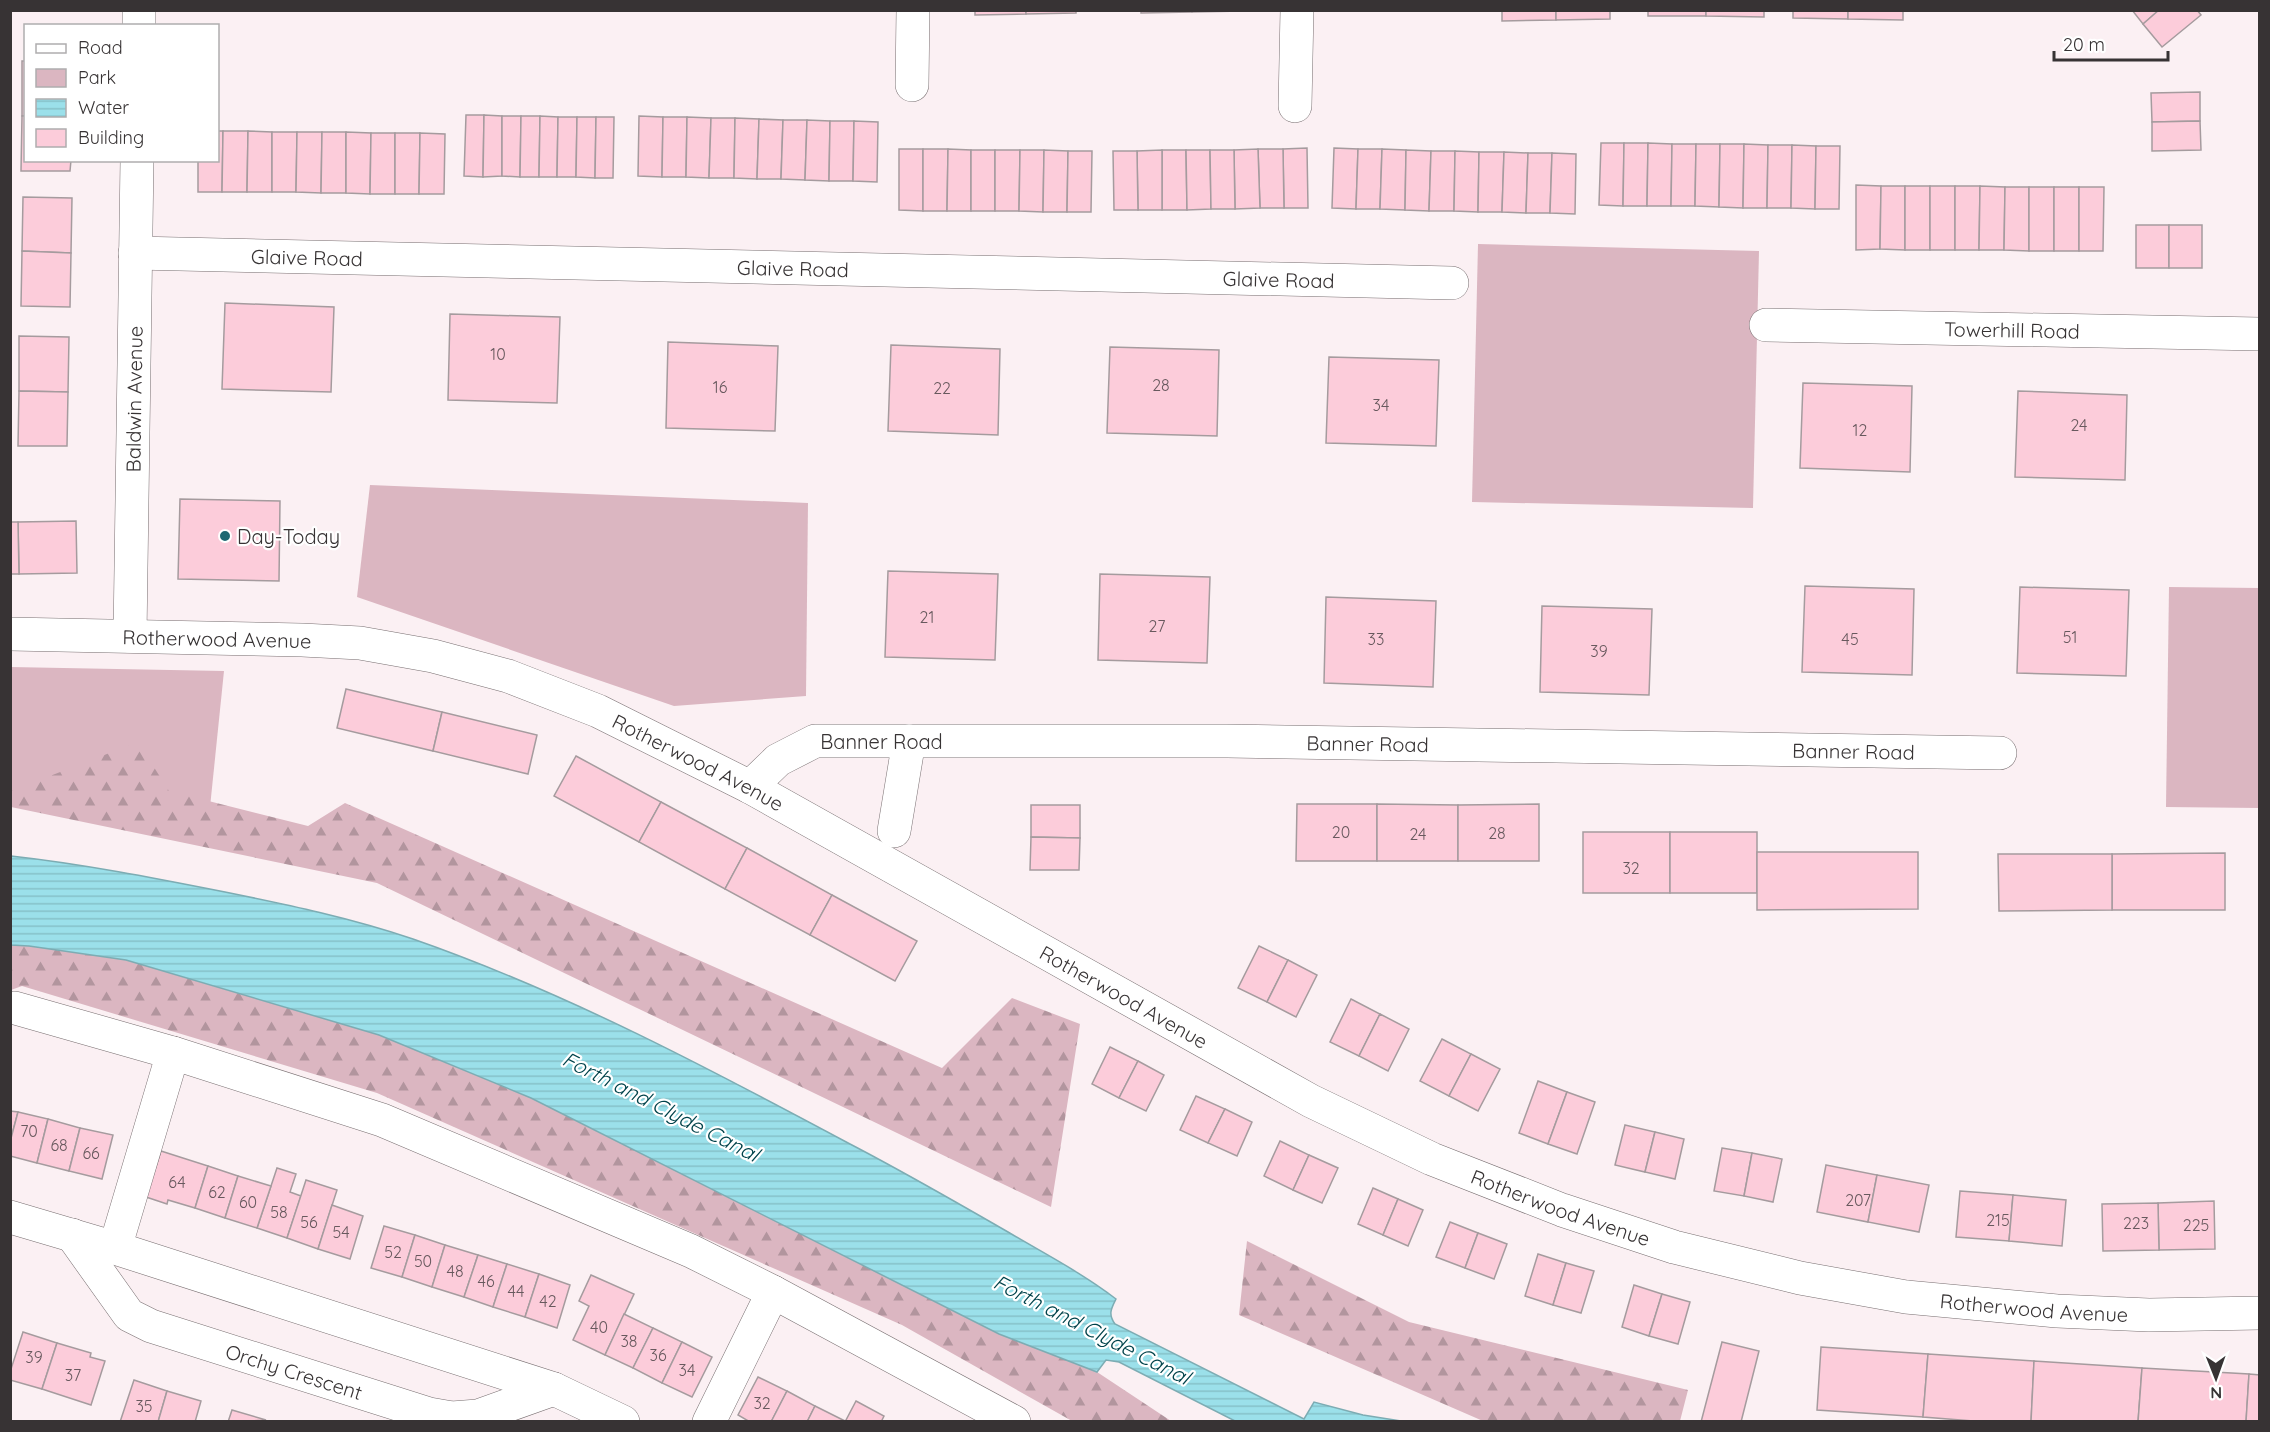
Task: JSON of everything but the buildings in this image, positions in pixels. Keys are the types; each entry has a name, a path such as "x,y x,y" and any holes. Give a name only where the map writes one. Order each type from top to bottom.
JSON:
{"street":[{"path":"912,85 913,10"},
{"path":"1295,106 1297,10"},
{"name":"Baldwin Avenue","path":"130,636 137,162"},
{"name":"Glaive Road","path":"135,253 1452,283"},
{"name":"Towerhill Road","path":"1766,325 2259,334"},
{"name":"Rotherwood Avenue","path":"10,634 348,642 433,656 508,676 598,711 750,787 1311,1101 1432,1159 1562,1210 1674,1247 1800,1278 1906,1297 2057,1311 2149,1315 2259,1313"},
{"name":"Banner Road","path":"750,787 778,760 815,741 1227,741 2000,753"},
{"path":"894,831 909,741"},
{"path":"15,1008 173,1053 382,1120 691,1251 773,1292 1014,1422"},
{"path":"115,1248 173,1053"},
{"path":"10,1217 72,1234 554,1389 623,1422"},
{"name":"Orchy Crescent","path":"72,1234 129,1315 168,1332 429,1414 452,1418 478,1416 554,1389"},
{"path":"709,1422 773,1292"}],"green space":[{"path":"1478,244 1759,251 1753,508 1472,502"},
{"path":"370,485 808,503 806,696 674,706 357,597"},
{"path":"2169,587 2259,588 2259,808 2166,807"},
{"path":"10,667 224,671 209,817 11,806"},
{"path":"138,742 169,791 308,826 345,803 942,1068 1012,998 1080,1024 1051,1207 377,883 11,807 11,791"},
{"path":"11,945 126,960 379,1035 531,1098 999,1334 1097,1372 1171,1421 1072,1421 902,1325 377,1093 22,986 11,990"},
{"path":"1247,1241 1409,1322 1688,1390 1680,1421 1483,1421 1239,1315"}],"water":[{"name":"Forth and Clyde Canal","path":"11,856 118,872 296,907 390,931 470,960 581,1007 635,1033 743,1087 910,1176 1063,1264 1116,1299 1111,1312 1115,1324 1304,1419 1314,1402 1363,1415 1401,1421 1235,1421 1119,1362 1106,1360 1097,1372 999,1334 531,1098 379,1035 126,960 11,945"}],"place":[{"name":"Day-Today","path":"225,536"}]}
